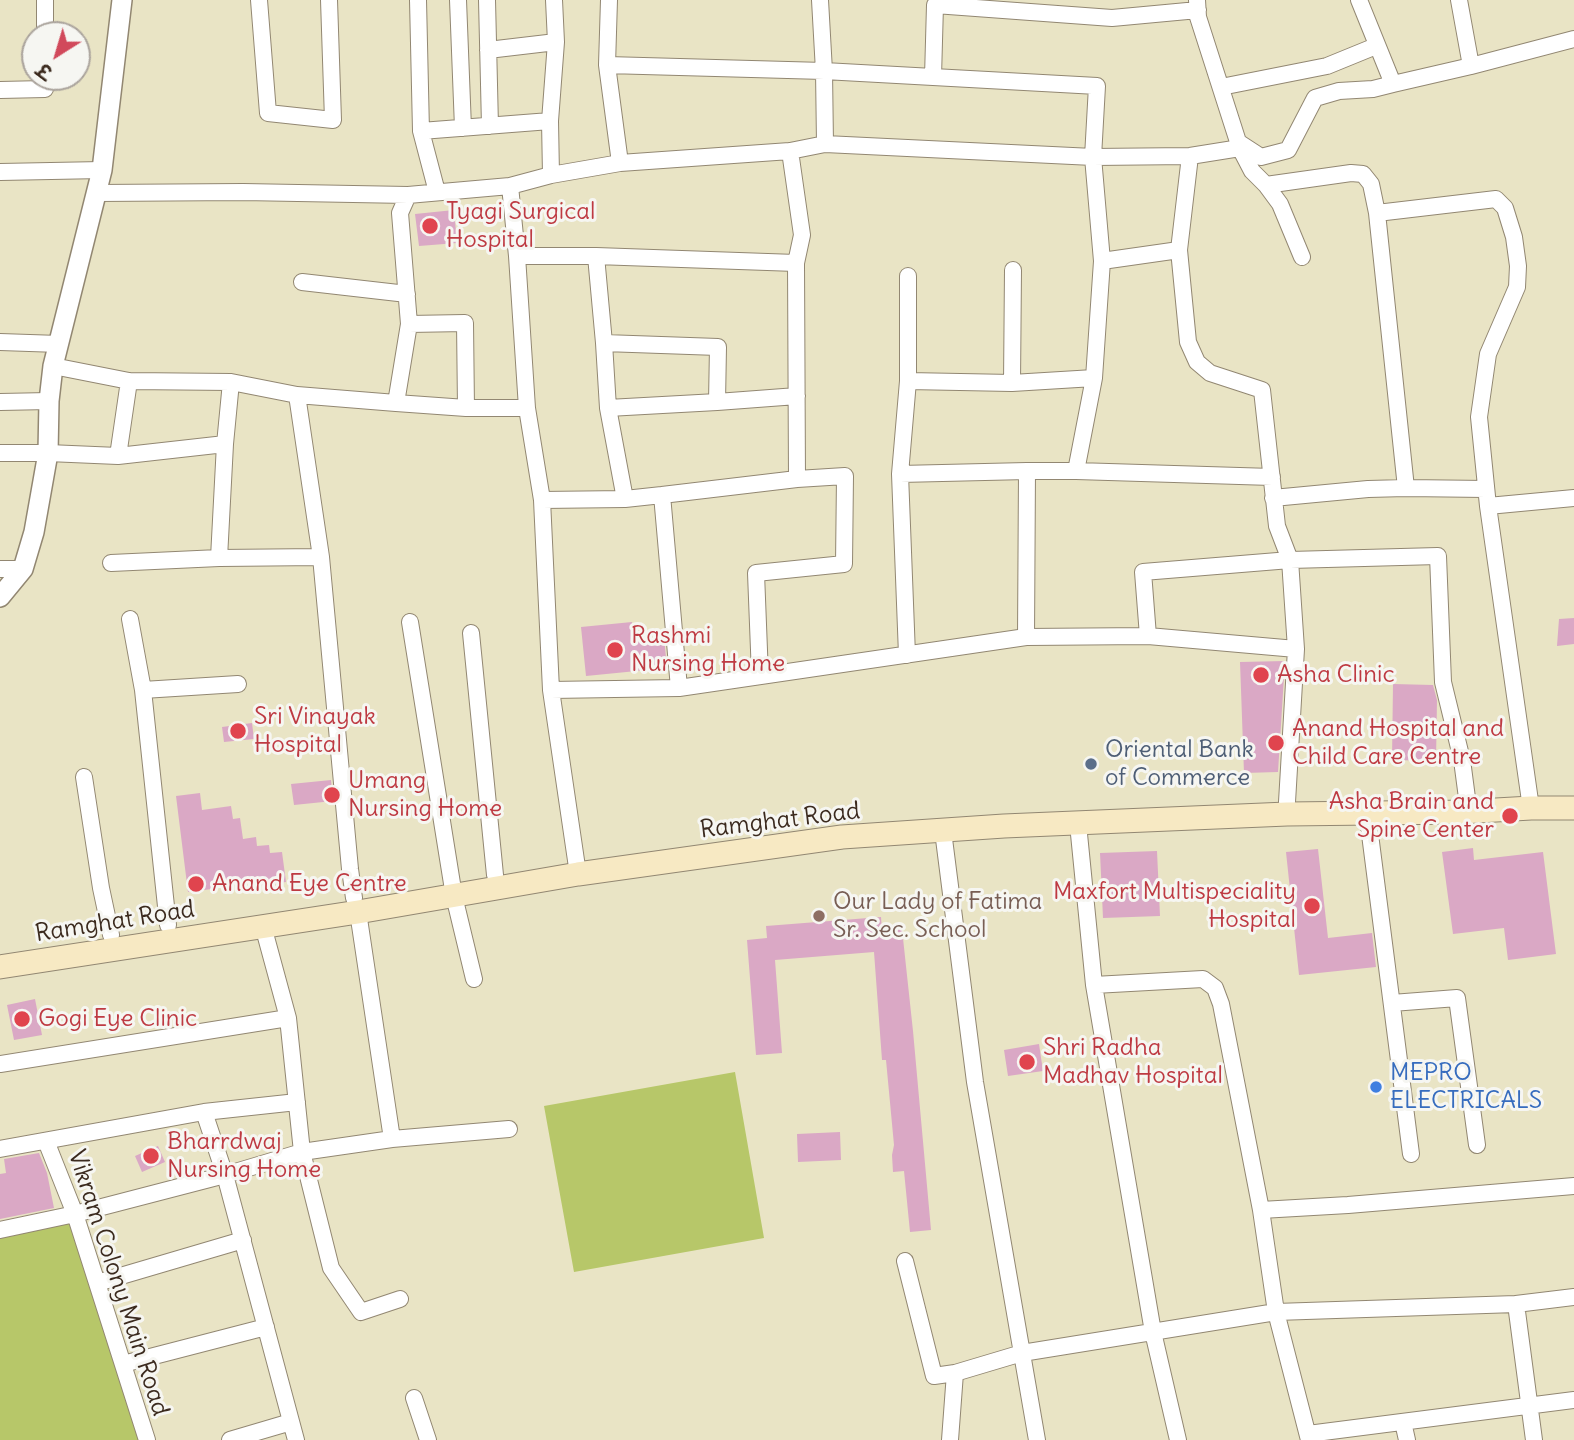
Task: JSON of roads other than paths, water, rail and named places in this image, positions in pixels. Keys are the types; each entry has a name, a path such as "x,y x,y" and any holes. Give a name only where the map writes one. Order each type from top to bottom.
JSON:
{"main road":[{"name":"Ramghat Road","path":"453,889 495,875 842,837 1004,826 1287,814 1461,812 1574,796"},
{"name":"Ramghat Road","path":"0,951 168,925 356,905 841,825 1003,814 1287,802 1467,798 1574,808"},
{"name":"Ramghat Road","path":"0,967 263,926 356,905"}],"street":[{"path":"44,0 45,21"},
{"path":"0,597 23,569 34,532 48,453 53,366 102,170 122,0"},
{"path":"259,0 268,113 333,120 329,0"},
{"path":"418,0 421,131 437,192"},
{"path":"458,0 463,128"},
{"path":"487,0 490,126"},
{"path":"551,175 550,121 556,42 554,0"},
{"path":"609,0 607,65 620,163"},
{"path":"820,0 825,144"},
{"path":"1359,0 1393,85"},
{"path":"1459,0 1471,66"},
{"path":"933,77 935,5 1112,19 1197,5 1198,16 1239,145 1252,172 1280,204 1302,257"},
{"path":"97,193 408,195 509,186 551,175 620,163 790,151 825,144 1093,157 1190,156 1239,145 1261,157 1288,150 1315,98 1339,91 1393,85 1574,38"},
{"path":"488,50 556,42"},
{"path":"1221,87 1327,66 1376,46"},
{"path":"607,65 824,71 1097,86 1093,157 1102,261 1094,378 1076,471"},
{"path":"0,90 21,90"},
{"path":"421,131 550,121"},
{"path":"790,151 802,235 796,263 797,480"},
{"path":"1190,156 1179,250 1188,342 1197,362 1210,373 1262,390 1277,526 1290,560 1296,649 1287,802"},
{"path":"0,172 102,170"},
{"path":"1266,185 1351,173 1363,174 1371,184 1377,213 1406,488"},
{"path":"509,186 517,256 527,408 542,500 551,690 577,867"},
{"path":"396,403 409,324 400,213 408,195"},
{"path":"1377,213 1496,199 1505,208 1514,237 1518,266 1517,287 1488,354 1479,417 1487,498 1530,802"},
{"path":"1102,261 1179,250"},
{"path":"517,256 796,263"},
{"path":"596,256 608,408 625,499"},
{"path":"1012,383 1013,270"},
{"path":"906,655 900,474 908,381 908,275"},
{"path":"302,282 407,295"},
{"path":"409,324 465,323 466,408"},
{"path":"0,342 59,344"},
{"path":"604,343 718,347 717,402"},
{"path":"53,366 129,381 231,382 297,394 396,403 466,408 527,408"},
{"path":"908,381 1012,383 1094,378"},
{"path":"118,456 129,381"},
{"path":"219,558 231,382"},
{"path":"297,394 321,557 350,869 392,1139"},
{"path":"608,408 797,396"},
{"path":"0,402 49,401"},
{"path":"0,453 118,456 225,444"},
{"path":"1026,637 1027,471"},
{"path":"900,474 1076,471 1272,477"},
{"path":"542,500 625,499 845,476 844,564 756,573 760,676"},
{"path":"1273,498 1406,488 1487,498 1574,498"},
{"path":"662,495 679,688"},
{"path":"1147,636 1143,572 1290,560 1438,556 1443,682 1462,760 1467,798"},
{"path":"111,563 321,557"},
{"path":"0,569 23,569"},
{"path":"130,620 142,690 168,925"},
{"path":"410,622 453,889 474,979"},
{"path":"471,633 495,875"},
{"path":"551,690 679,688 1026,637 1147,636 1296,649"},
{"path":"142,690 238,684"},
{"path":"83,777 111,935"},
{"path":"1367,811 1411,1154"},
{"path":"1078,824 1094,985 1153,1332 1178,1440"},
{"path":"943,831 975,1082 1037,1440"},
{"path":"263,926 288,1018 302,1152 331,1268 361,1312 400,1299"},
{"path":"1094,985 1203,979 1215,988 1221,1004 1261,1210 1276,1312 1308,1437 1574,1400"},
{"path":"1392,1003 1458,998 1477,1145"},
{"path":"0,1064 288,1018"},
{"path":"0,1149 204,1112 297,1102"},
{"path":"204,1112 225,1175 296,1440"},
{"path":"0,1230 75,1214 302,1152 392,1139 509,1129"},
{"name":"Vikram Colony Main Road","path":"46,1141 75,1214 147,1440"},
{"path":"1261,1210 1574,1186"},
{"path":"97,1283 243,1240"},
{"path":"905,1261 934,1376 955,1373 1022,1353 1276,1312 1516,1304 1574,1297"},
{"path":"1516,1304 1534,1440"},
{"path":"123,1364 266,1327"},
{"path":"950,1440 955,1373"},
{"path":"414,1398 427,1440"},
{"path":"230,1440 291,1422"},
{"path":"1403,1422 1407,1440"}],"place":[{"name":"Tyagi Surgical Hospital","path":"430,226"},
{"name":"Rashmi Nursing Home","path":"615,650"},
{"name":"Asha Clinic","path":"1261,675"},
{"name":"Sri Vinayak Hospital","path":"238,731"},
{"name":"Anand Hospital and Child Care Centre","path":"1276,743"},
{"name":"Oriental Bank of Commerce","path":"1091,764"},
{"name":"Umang Nursing Home","path":"332,795"},
{"name":"Asha Brain and Spine Center","path":"1510,816"},
{"name":"Anand Eye Centre","path":"196,884"},
{"name":"Maxfort Multispeciality Hospital","path":"1312,906"},
{"name":"Our Lady of Fatima Sr. Sec. School","path":"819,916"},
{"name":"Gogi Eye Clinic","path":"22,1019"},
{"name":"Shri Radha Madhav Hospital","path":"1027,1062"},
{"name":"MEPRO ELECTRICALS","path":"1376,1087"},
{"name":"Bharrdwaj Nursing Home","path":"151,1156"}]}
